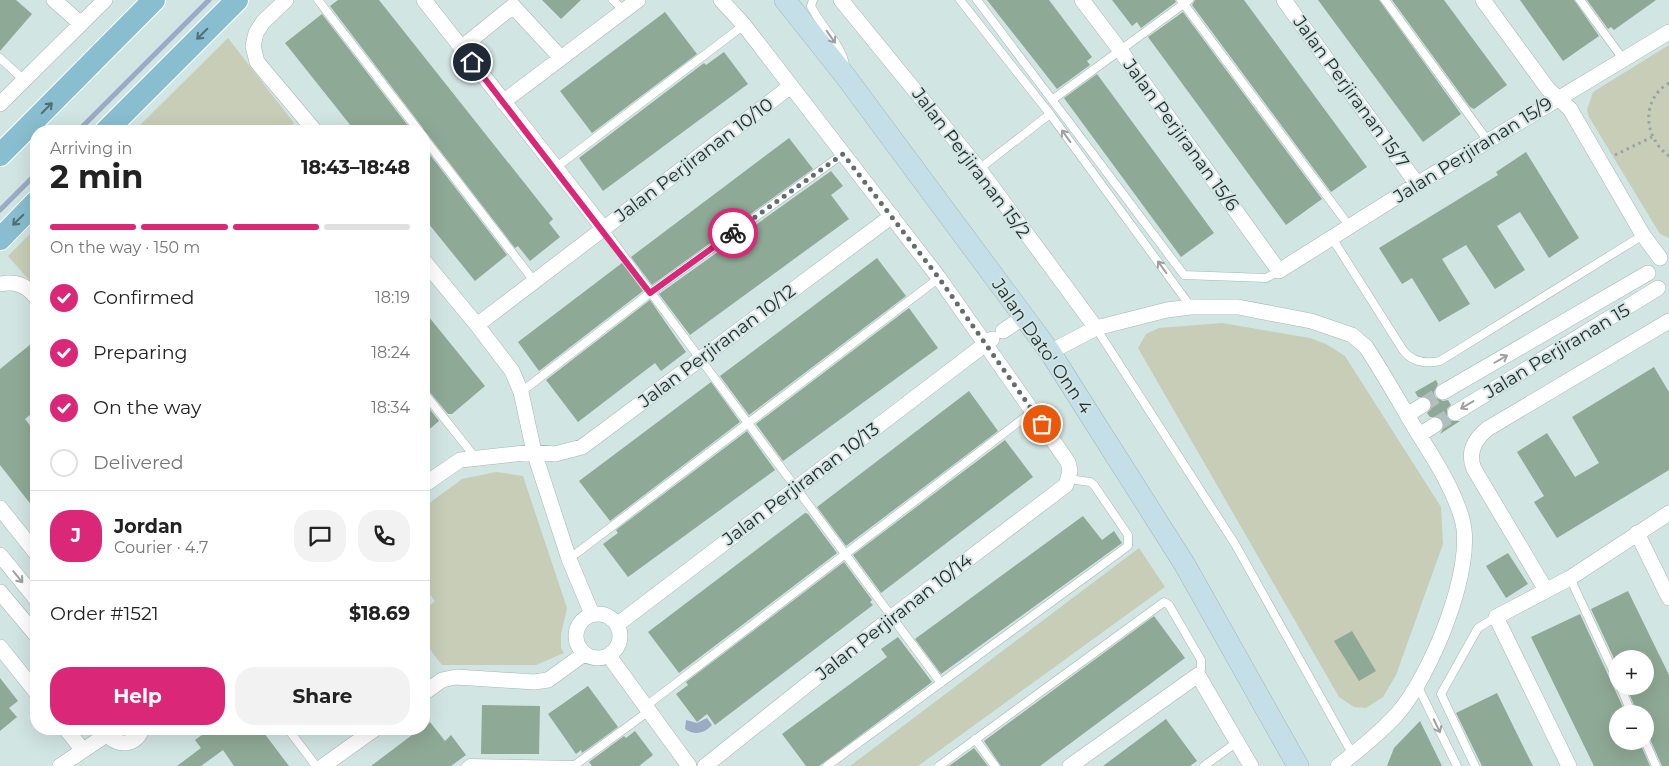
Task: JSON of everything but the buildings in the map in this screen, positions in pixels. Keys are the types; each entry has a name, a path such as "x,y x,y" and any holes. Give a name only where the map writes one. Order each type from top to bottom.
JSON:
{"main road":[{"path":"0,155 154,0"},
{"path":"112,125 236,0"},
{"name":"Jalan Dato' Onn 4","path":"785,0 846,77 1050,352 1185,565 1298,766"},
{"path":"0,239 30,208"}],"street":[{"path":"54,0 81,24"},
{"path":"0,104 105,0"},
{"path":"286,0 263,22 256,33 253,46 257,62 309,125"},
{"path":"424,0 603,228"},
{"path":"503,102 638,0"},
{"path":"721,0 744,25 939,278 994,338 1033,411 1068,462 1069,479"},
{"name":"Jalan Perjiranan 15/2","path":"842,0 979,168 1096,328"},
{"name":"Jalan Perjiranan 15/6","path":"1082,0 1279,271"},
{"name":"Jalan Perjiranan 15/7","path":"1284,0 1417,184"},
{"path":"1483,0 1557,99 1570,109 1643,235 1664,258 1651,263 1648,273 1649,280 1664,289"},
{"path":"461,48 513,6 561,58"},
{"name":"Jalan Perjiranan 15/9","path":"1279,271 1417,184 1669,32"},
{"name":"Jalan Perjiranan 10/10","path":"477,325 791,86"},
{"name":"Jalan Perjiranan 10/12","path":"430,481 460,460 534,452 555,454 582,447 892,216"},
{"path":"430,268 512,371 521,392 534,452 569,559 592,614"},
{"name":"Jalan Perjiranan 15","path":"1444,392 1648,273"},
{"path":"7,283 30,289"},
{"name":"Jalan Perjiranan 15","path":"1455,412 1664,289"},
{"path":"1050,352 1096,328 1167,310 1191,307 1238,307 1273,312 1336,328 1352,335 1366,347 1450,485 1463,521 1464,548 1459,582 1440,640 1418,687 1356,760 1338,766"},
{"name":"Jalan Perjiranan 10/13","path":"618,624 1024,317"},
{"path":"1546,590 1471,462 1476,438 1669,321"},
{"path":"1407,415 1423,405"},
{"path":"1419,435 1435,425"},
{"name":"Jalan Perjiranan 10/14","path":"705,766 892,617 1066,486 1069,479"},
{"path":"0,508 30,546"},
{"path":"1569,766 1496,617 1570,578 1669,513"},
{"path":"1637,533 1669,598"},
{"path":"0,555 30,592"},
{"path":"0,592 30,628"},
{"path":"592,614 606,615 618,624 621,638 615,651 609,656 596,658 584,654 576,642 577,628 580,622 592,614"},
{"path":"0,647 30,684"},
{"path":"430,689 442,680 456,677 534,682 548,680 584,654"},
{"path":"609,656 689,766"},
{"path":"1070,766 1198,675 1251,766"},
{"path":"71,735 82,749"},
{"path":"60,766 100,735"},
{"path":"107,735 111,740 125,744 139,735"},
{"path":"323,766 367,735"}],"lane":[{"path":"318,0 414,125"},
{"path":"613,0 624,11"},
{"path":"813,0 811,6 814,14 843,56 846,77"},
{"path":"960,0 1050,114 1191,307"},
{"path":"977,0 1184,275 1266,278 1279,271"},
{"path":"1384,0 1488,141"},
{"path":"1580,0 1623,59"},
{"path":"1052,100 1184,1 1350,227"},
{"path":"554,168 744,25"},
{"path":"0,58 24,80"},
{"path":"979,168 1050,114"},
{"path":"430,146 534,281"},
{"path":"521,392 650,293 843,154"},
{"path":"603,228 941,683"},
{"path":"1332,238 1408,357 1429,363 1440,361 1643,235"},
{"path":"569,559 939,278"},
{"path":"1096,328 1235,544 1356,760"},
{"path":"430,401 474,457"},
{"path":"466,766 470,763 575,765 845,553 1033,411"},
{"path":"827,766 1128,546 1128,535 1094,485 1090,482 1069,479"},
{"path":"1570,578 1609,662"},
{"path":"939,766 1164,602 1169,605 1200,660 1201,669 1198,675"},
{"path":"1475,766 1441,694 1478,628 1496,617"},
{"path":"1418,687 1457,766"},
{"path":"293,735 316,766"},
{"path":"975,739 995,766"},
{"path":"1204,766 1237,742"},
{"path":"1649,750 1656,766"}],"path":[{"path":"1669,83 1658,92 1649,111 1648,122 1652,137 1661,150 1669,156"},
{"path":"1601,162 1652,137"}],"green space":[{"path":"228,38 294,123 292,125 140,125"},
{"path":"1669,45 1669,238 1660,234 1589,117 1587,110 1593,92"},
{"path":"30,234 30,281 8,256"},
{"path":"1222,323 1310,338 1326,344 1345,356 1441,507 1443,544 1396,675 1383,697 1366,708 1354,707 1339,697 1138,348 1146,334 1159,328"},
{"path":"496,472 523,476 567,608 561,634 561,648 564,653 536,665 442,665 430,650 430,605 435,601 430,595 430,503 462,479"},
{"path":"1139,548 1165,587 918,766 850,766"}],"water":[{"path":"707,718 712,725 703,732 696,733 685,729 686,720 697,723"}],"waterway":[{"path":"84,125 209,0"},
{"path":"0,210 30,180"}],"tunnel":[{"path":"1423,405 1443,392"},
{"path":"1435,425 1455,413"}],"way so far":[{"path":"733,233 843,154 939,278 1042,424"}],"route":[{"path":"472,62 603,228 650,293 733,233"}]}
